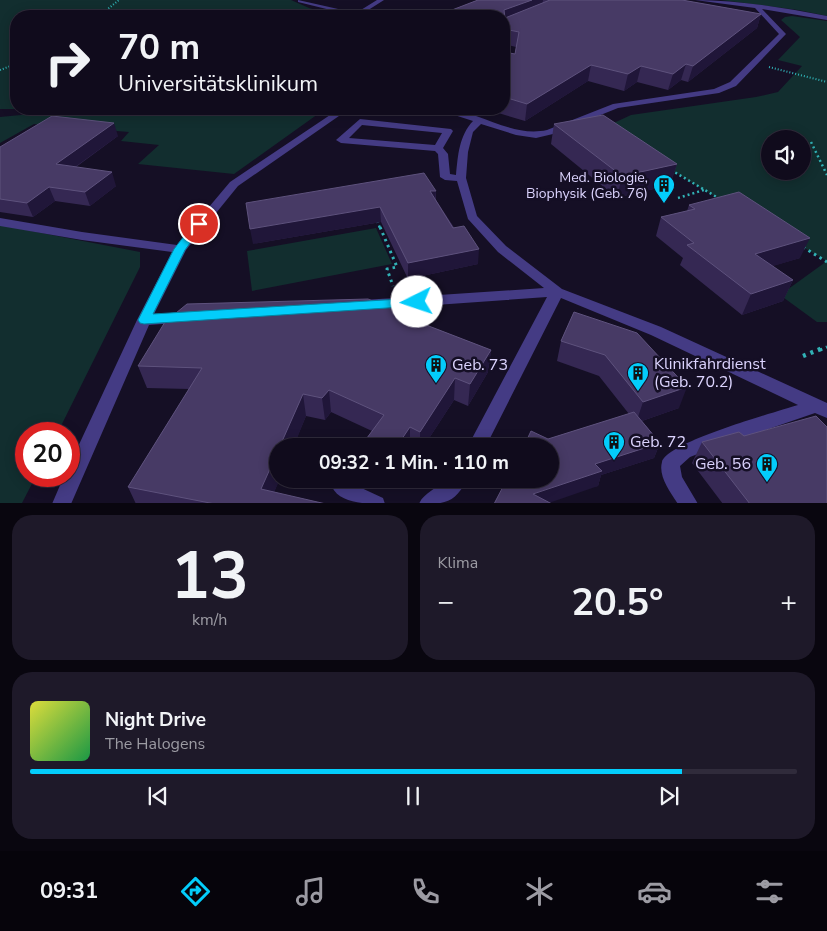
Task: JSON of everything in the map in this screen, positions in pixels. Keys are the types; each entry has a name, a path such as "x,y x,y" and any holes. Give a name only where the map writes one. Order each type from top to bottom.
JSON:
{"street":[{"path":"367,10 381,0"},
{"path":"698,0 756,6 827,18"},
{"path":"300,1 335,10"},
{"path":"466,115 519,133 536,135 550,132 616,106 716,91 733,84 783,34 756,6"},
{"path":"61,503 144,320 180,249 234,184 336,115"},
{"path":"480,119 469,131 463,152 461,178 472,217 502,249 557,292 656,331 822,409"},
{"path":"438,148 448,131 360,122 341,140 438,148 443,154 445,177 461,178"},
{"path":"0,222 82,236 180,249"},
{"path":"349,306 557,292"},
{"path":"481,438 557,292"},
{"path":"144,320 203,316"},
{"path":"688,503 673,480 670,463 684,452 702,444 822,409"},
{"path":"345,488 374,503"},
{"path":"430,503 446,493 450,488"}],"path":[{"path":"106,10 119,0"},
{"path":"753,64 827,82"},
{"path":"811,142 827,175"},
{"path":"667,167 720,200"},
{"path":"678,198 704,190"},
{"path":"376,219 398,267 387,269 399,303"},
{"path":"801,246 827,262"},
{"path":"803,356 827,347"}],"green space":[{"path":"0,0 291,0 316,10 10,10 10,109 0,109"},
{"path":"721,0 827,0 827,16 798,10"},
{"path":"792,16 827,21 827,261 704,190 603,128 631,115 756,97 778,92 802,66 778,60 800,37 781,20"},
{"path":"21,115 317,115 234,174 138,164 159,145 121,141 129,132 34,124 0,143 0,117"},
{"path":"0,225 140,252 140,267 63,422 15,422 15,487 30,487 22,503 0,503"},
{"path":"376,228 392,264 252,291 247,251"},
{"path":"827,261 827,322 817,322 780,295"}],"building":[{"path":"478,0 532,0 504,10 452,10"},
{"path":"550,0 682,0 761,14 693,66 686,64 673,74 641,66 628,74 591,65 527,104 510,99 510,53 515,54 519,32 510,30 510,16"},
{"path":"603,115 677,164 622,176 554,124"},
{"path":"52,116 114,123 56,164 112,172 85,192 49,187 27,203 0,199 0,147"},
{"path":"424,173 436,191 430,191 453,228 464,226 479,249 408,263 380,207 250,229 246,203"},
{"path":"739,192 810,238 755,254 793,280 751,294 687,245 694,243 661,217 695,209 689,205"},
{"path":"368,299 397,311 395,313 491,350 470,384 455,378 420,432 410,427 402,438 367,438 384,415 329,390 322,398 303,394 284,438 269,438 269,471 261,489 322,503 210,503 128,487 202,368 138,366 165,322 187,304"},
{"path":"574,312 637,333 687,387 643,402 605,355 561,341"},
{"path":"634,412 660,443 595,464 602,471 559,485 559,438 551,438"},
{"name":"Geb. 56","path":"816,416 827,427 827,503 749,503 702,442 739,432 744,436"},
{"path":"531,431 546,438 528,438"},
{"path":"502,488 551,488 533,494 550,503 495,503"}],"place":[{"name":"Med. Biologie, Biophysik (Geb. 76)","path":"664,204"},
{"name":"Geb. 73","path":"436,384"},
{"name":"Klinikfahrdienst (Geb. 70.2)","path":"638,392"},
{"name":"Geb. 72","path":"614,461"},
{"name":"Geb. 56","path":"767,483"}],"route":[{"path":"199,224 180,249 144,320 417,302"}]}
